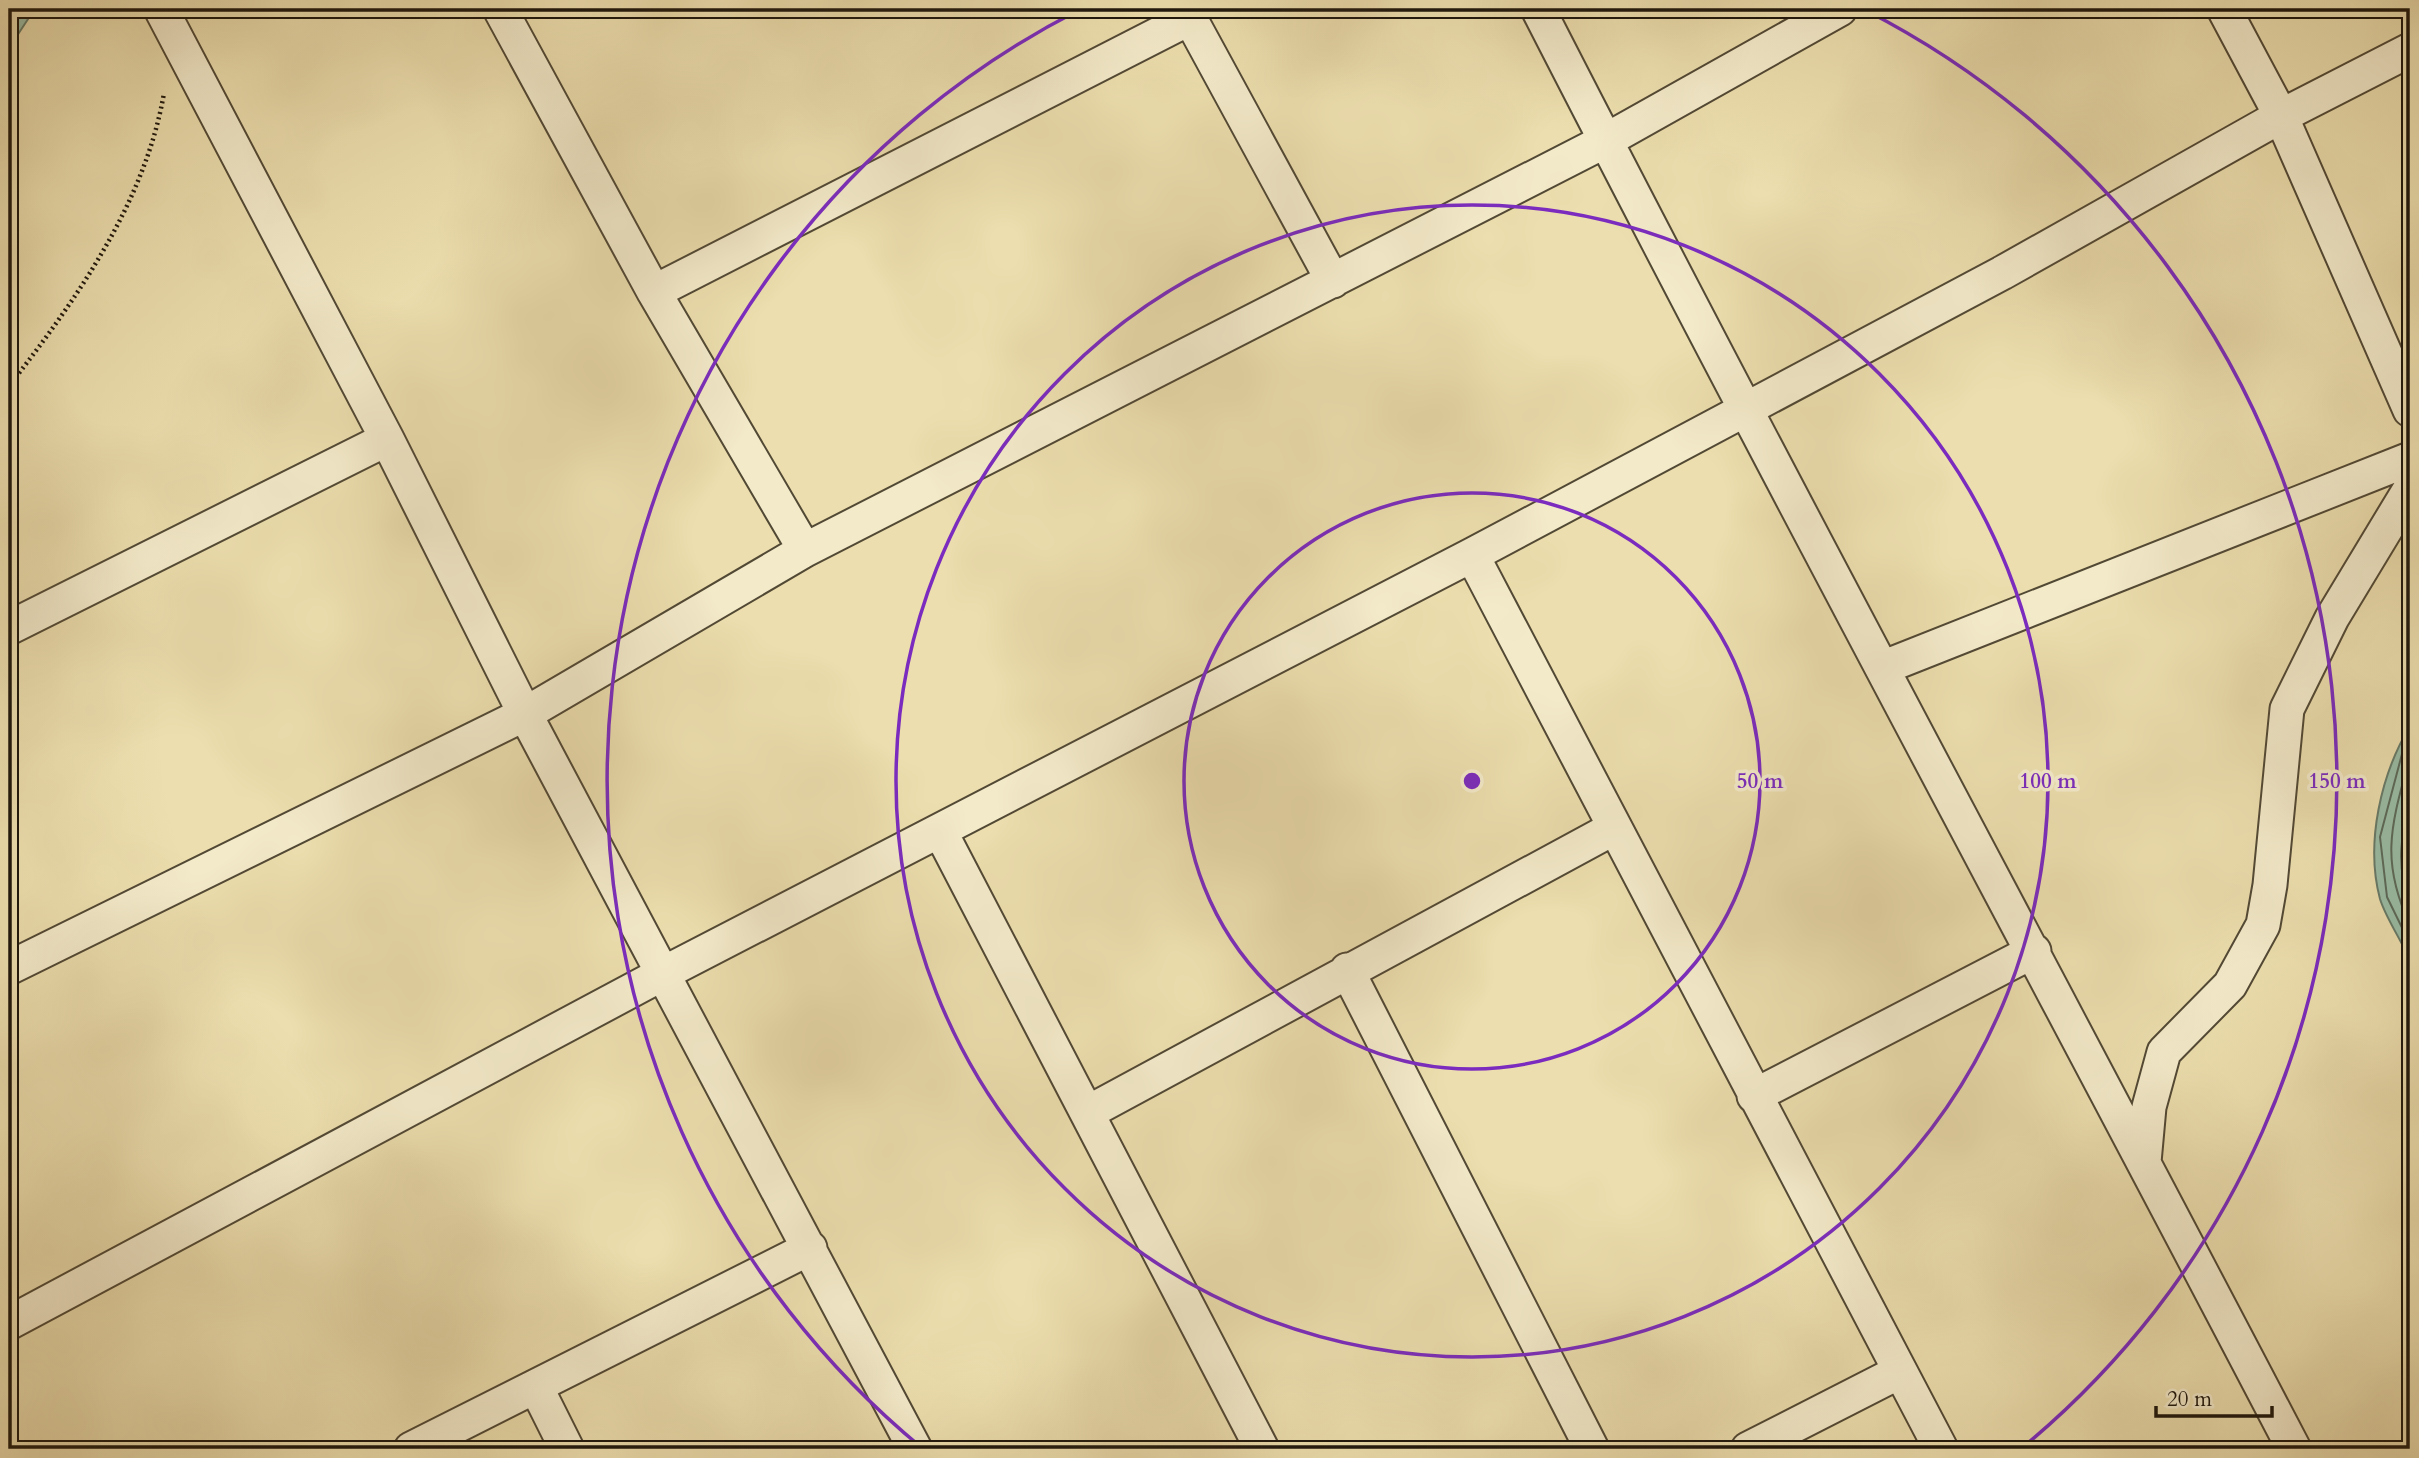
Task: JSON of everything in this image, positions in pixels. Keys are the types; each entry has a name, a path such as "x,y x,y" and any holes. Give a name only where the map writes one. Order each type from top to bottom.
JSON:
{"street":[{"path":"161,9 387,439 525,714 915,1449"},
{"path":"1538,9 1744,410 2034,951 2294,1449"},
{"path":"9,968 525,714 805,550 1605,141 1840,9"},
{"path":"2224,9 2281,117 2410,410"},
{"path":"506,11 654,292 805,550"},
{"path":"654,292 1187,13 1333,281"},
{"path":"9,1323 664,973 1472,555 2002,273 2281,117 2410,50"},
{"path":"9,628 387,439"},
{"path":"1882,668 2410,459"},
{"path":"2144,1162 2148,1107 2164,1052 2230,985 2263,925 2270,885 2287,709 2332,618 2410,489"},
{"path":"1472,555 1941,1449"},
{"path":"1087,1113 1347,970 1614,828"},
{"path":"940,831 1262,1449"},
{"path":"1754,1096 2034,951"},
{"path":"1347,970 1592,1449"},
{"path":"411,1449 810,1248"},
{"path":"1748,1449 1899,1372"},
{"path":"536,1387 567,1449"}],"path":[{"path":"9,386 67,311 103,249 143,170 160,116 165,89"}],"water":[{"path":"9,9 34,10 9,48"},
{"path":"2410,726 2410,953 2404,948 2382,905 2374,855 2378,809 2384,787 2391,765"}]}
